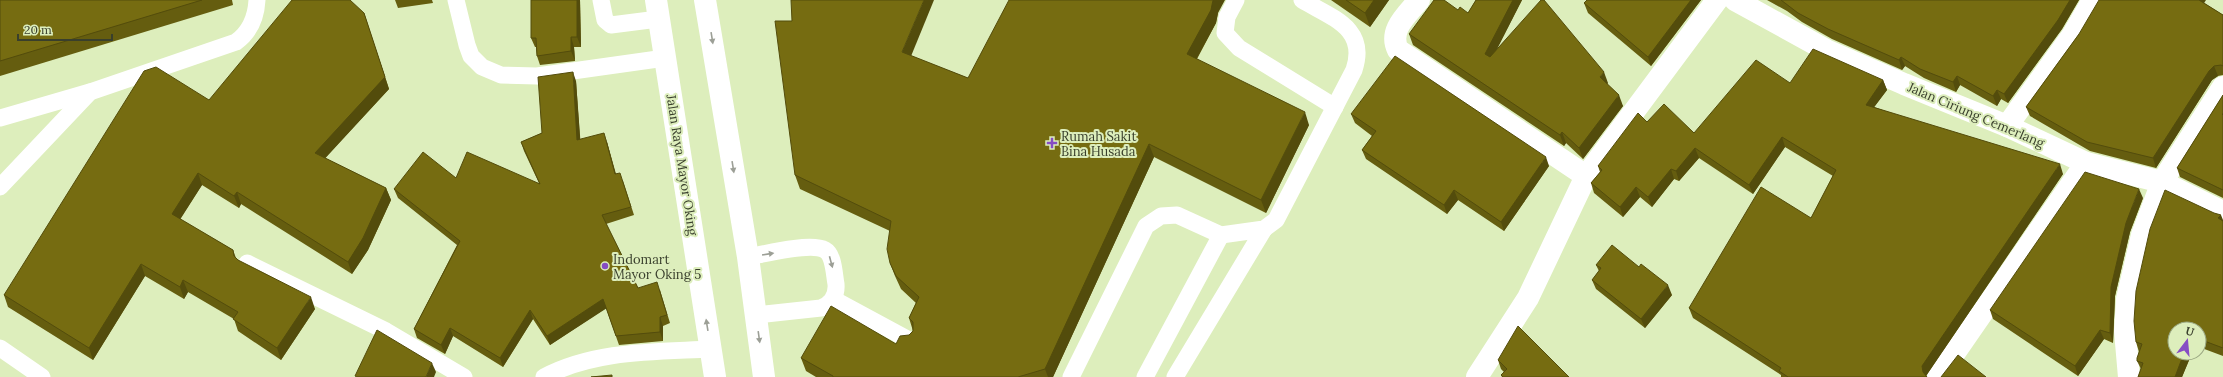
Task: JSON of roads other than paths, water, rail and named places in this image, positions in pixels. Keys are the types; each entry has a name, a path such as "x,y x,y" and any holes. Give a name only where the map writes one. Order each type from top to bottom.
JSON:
{"street":[{"path":"705,0 748,257 764,377"},
{"path":"1419,0 1396,30 1395,44 1398,50 1586,176"},
{"path":"1477,377 1528,298 1586,176 1717,0"},
{"name":"Jalan Ciriung Cemerlang","path":"1735,0 1826,50 2007,126 2086,163 2162,182 2223,212"},
{"path":"2007,126 2072,36 2093,0"},
{"name":"Jalan Raya Mayor Oking","path":"657,9 715,377"},
{"path":"2129,377 2125,331 2127,299 2142,235 2162,182 2223,87"},
{"path":"1938,377 2086,163"}],"lane":[{"path":"0,118 90,92 236,42 250,28 254,18 257,0"},
{"path":"456,0 471,56 482,67 501,75 537,76 665,58"},
{"path":"601,0 605,20 611,25 657,9"},
{"path":"1236,0 1227,17 1225,33 1245,52 1335,107"},
{"path":"1072,377 1146,226 1161,216 1177,216 1221,235 1264,228 1276,220 1335,107 1357,60 1356,41 1351,32 1302,0"},
{"path":"0,187 90,92"},
{"path":"1175,377 1264,228"},
{"path":"1145,377 1221,235"},
{"path":"748,257 814,247 825,250 831,258 836,287 833,299 829,304 821,308 756,315"},
{"path":"247,263 386,331 464,377"},
{"path":"833,299 909,340"},
{"path":"0,348 42,377"},
{"path":"544,377 563,369 625,354 711,349"}],"place":[{"name":"Rumah Sakit Bina Husada","path":"1052,143"},
{"name":"Indomart Mayor Oking 5","path":"605,266"}]}
